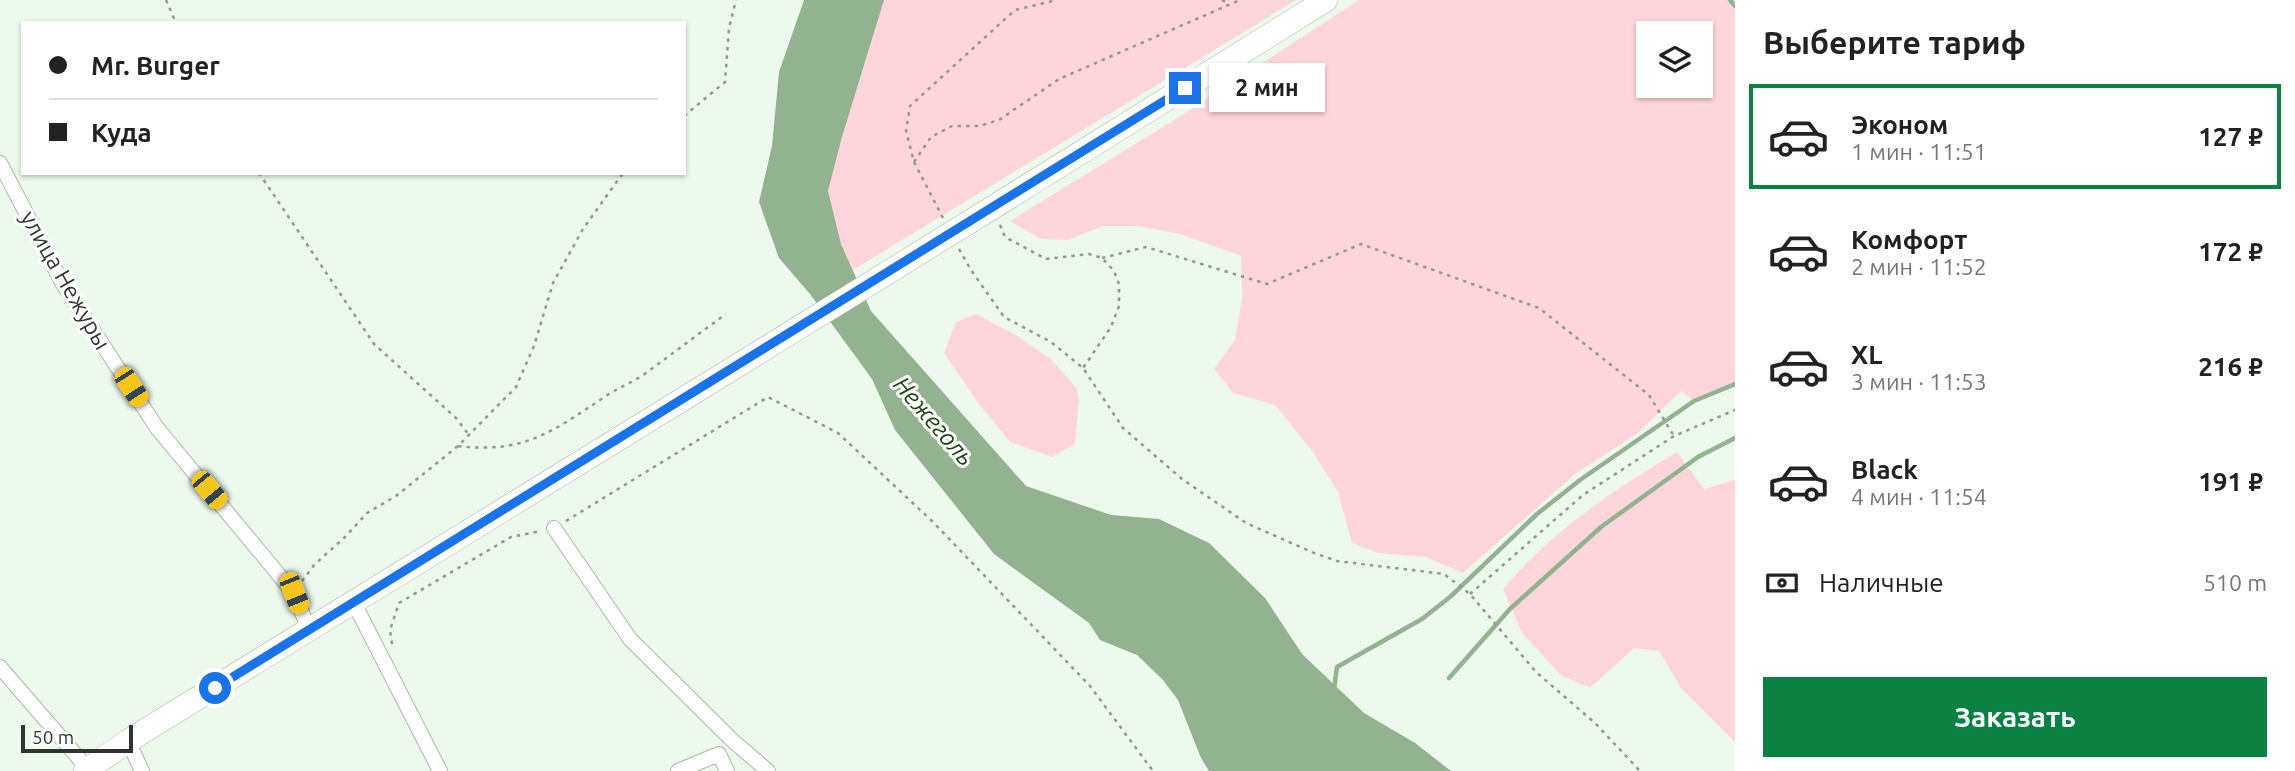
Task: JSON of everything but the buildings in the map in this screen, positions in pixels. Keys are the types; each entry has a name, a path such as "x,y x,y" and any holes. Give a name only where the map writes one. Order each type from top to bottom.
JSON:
{"main road":[{"path":"86,770 128,741 1326,0"}],"street":[{"name":"улица Нежуры","path":"0,163 64,284 157,428 294,593 309,630"},
{"path":"554,528 630,639 733,741 768,771"},
{"path":"354,603 440,771"},
{"path":"0,667 86,770"},
{"path":"128,741 142,771"},
{"path":"678,771 719,754 733,741"},
{"path":"719,754 727,771"}],"path":[{"path":"166,0 175,21"},
{"path":"686,114 724,82 729,28 736,0"},
{"path":"947,226 914,162 906,131 910,106 1015,10 1057,0"},
{"path":"1222,0 1229,4"},
{"path":"914,162 931,137 952,126 979,126 999,120 1059,79 1240,0"},
{"path":"260,175 374,344 456,418 468,435"},
{"path":"294,593 314,565 367,513 396,496 458,446 516,387 534,346 553,283 583,229 622,175"},
{"path":"992,207 1005,237 1046,259 1089,254 1102,258 1114,271 1119,284 1119,306 1111,327 1083,368"},
{"path":"1102,258 1146,247 1267,284 1361,244 1539,308 1649,395 1674,436"},
{"path":"959,248 1004,317 1051,342 1083,368 1123,428 1182,479 1246,523 1337,561 1444,575 1470,594 1536,672 1595,723 1640,771"},
{"path":"458,446 479,449 523,443 556,430 642,375 726,314"},
{"path":"384,661 393,652 390,630 399,603 511,537 554,528 768,397 838,433 933,522 1090,686 1153,771"},
{"path":"1470,594 1583,495 1674,436 1735,410"}],"shaded area":[{"path":"884,0 1296,0 853,270 841,244 828,191"},
{"path":"1359,0 1735,0 1735,384 1694,401 1681,391 1637,434 1575,474 1463,573 1426,557 1378,553 1352,543 1338,492 1313,452 1275,405 1233,393 1214,369 1235,340 1242,298 1241,256 1180,234 1137,226 1103,226 1068,240 1041,239 1010,221 1189,111"},
{"path":"976,314 1014,334 1051,359 1077,389 1079,399 1075,444 1052,457 1010,442 979,404 944,353 956,322"},
{"path":"1677,452 1704,489 1735,480 1735,742 1681,688 1659,651 1634,648 1590,688 1562,676 1522,633 1503,589 1541,549 1584,513"}],"water":[{"name":"Нежеголь","path":"804,0 884,0 828,191 841,244 871,311 1026,486 1111,515 1159,519 1209,543 1265,598 1302,654 1364,713 1415,743 1451,771 1209,771 1201,758 1178,700 1163,680 1137,655 1100,640 1089,623 994,554 895,430 872,379 810,294 779,258 759,202 772,146 779,72"}],"waterway":[{"path":"1730,0 1735,6"},
{"path":"1334,689 1337,667 1422,619 1450,597 1537,514 1580,480 1694,401 1735,384"},
{"path":"1449,678 1510,609 1601,527 1698,457 1735,438"}],"route":[{"path":"215,688 1185,88"}]}
